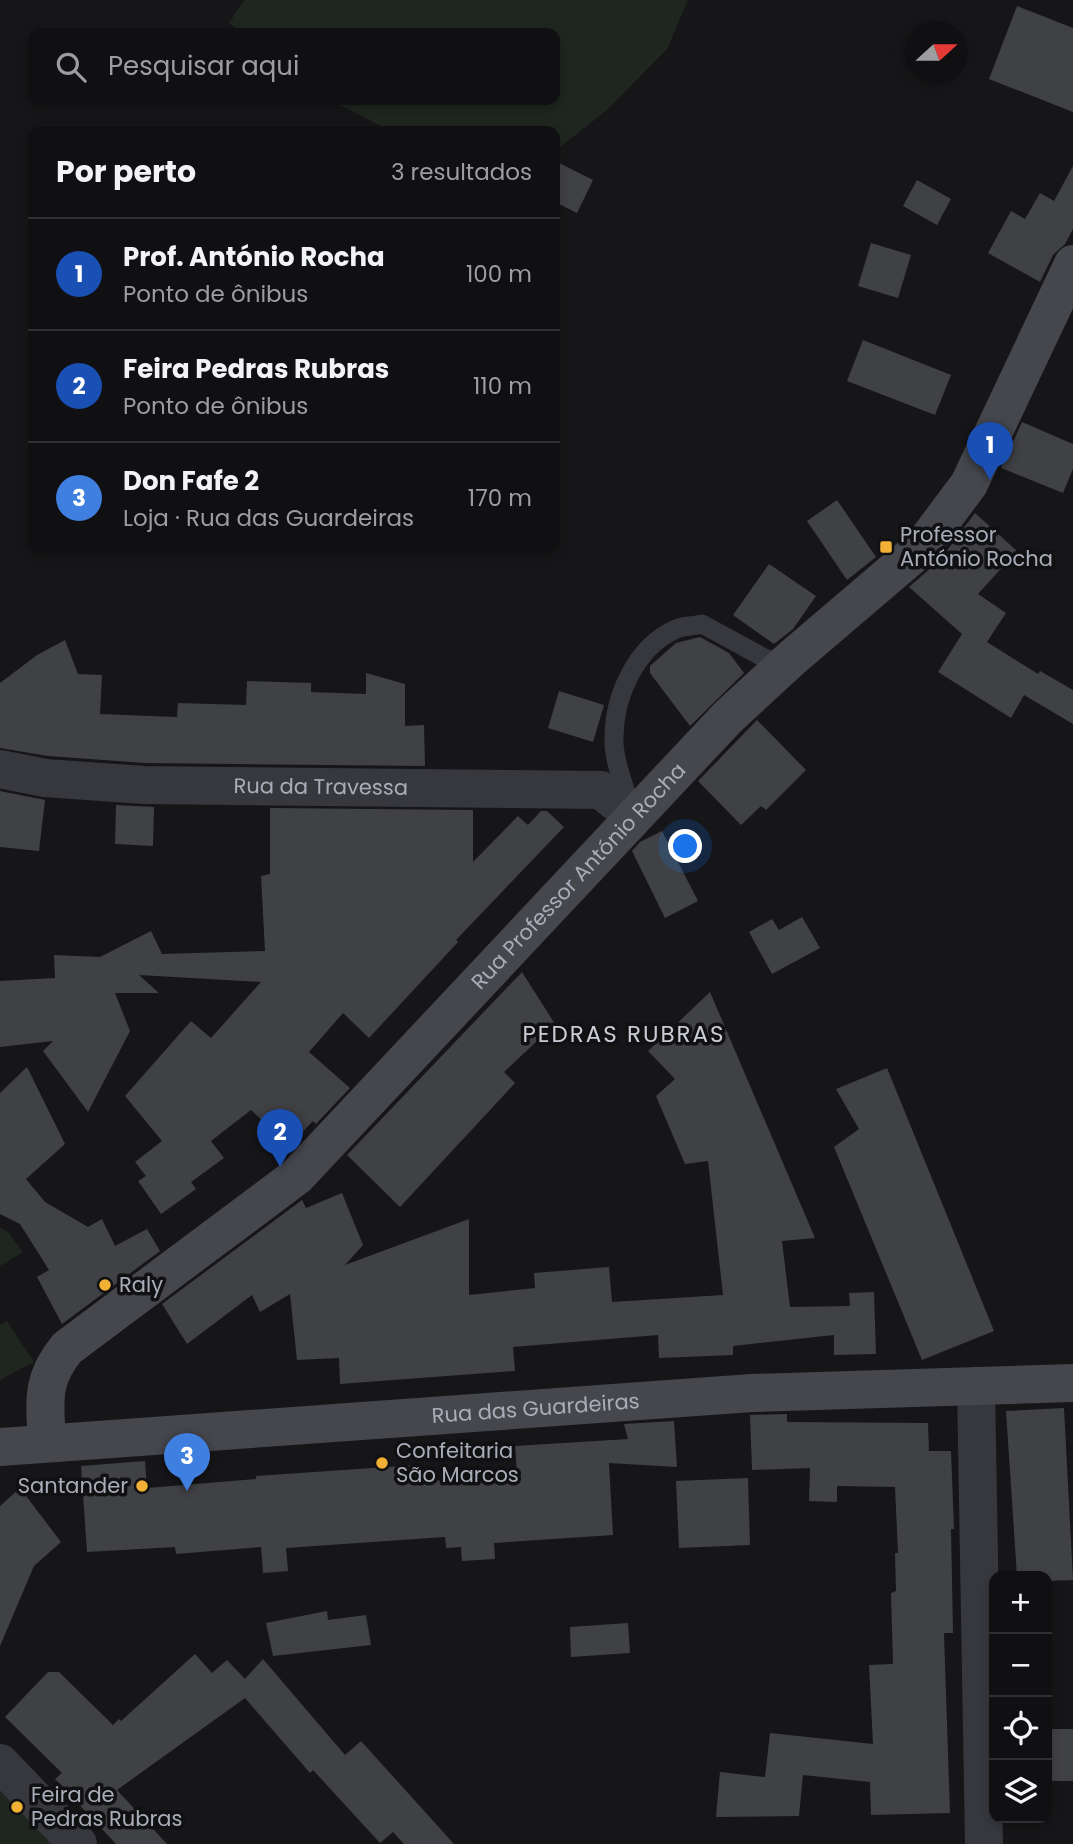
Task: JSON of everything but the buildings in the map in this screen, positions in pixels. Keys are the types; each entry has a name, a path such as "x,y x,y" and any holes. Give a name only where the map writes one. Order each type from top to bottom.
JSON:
{"street":[{"name":"Rua Professor António Rocha","path":"47,1442 44,1388 52,1366 67,1348 297,1176 728,717 792,658 922,547 969,484 1073,264"},
{"name":"Rua da Travessa","path":"0,769 45,778 144,785 601,790 633,816"},
{"name":"Rua das Guardeiras","path":"0,1447 752,1393 1073,1384"},
{"path":"976,1386 984,1844"},
{"path":"0,1763 78,1844"}],"lane":[{"path":"633,816 614,744 616,720 620,700 634,666 653,645 676,629 702,624 768,660 792,658"}],"shaded area":[{"path":"244,0 688,0 667,49 607,110 560,147 560,126 381,126 340,105 560,105 560,28 235,28 229,23"},
{"path":"0,1228 8,1232 23,1252 0,1266"},
{"path":"7,1321 34,1362 0,1380 0,1325"},
{"name":"Feira de Pedras Rubras","path":"0,1770 66,1844 0,1844"}],"place":[{"name":"Prof. António Rocha","path":"990,480"},
{"name":"Professor António Rocha","path":"886,547"},
{"name":"Feira Pedras Rubras","path":"280,1167"},
{"name":"Raly","path":"105,1285"},
{"name":"Confeitaria São Marcos","path":"382,1463"},
{"name":"Santander","path":"142,1486"},
{"name":"Don Fafe 2","path":"187,1491"},
{"name":"Feira de Pedras Rubras","path":"17,1807"}],"district":[{"name":"PEDRAS RUBRAS","path":"624,1034"}]}
